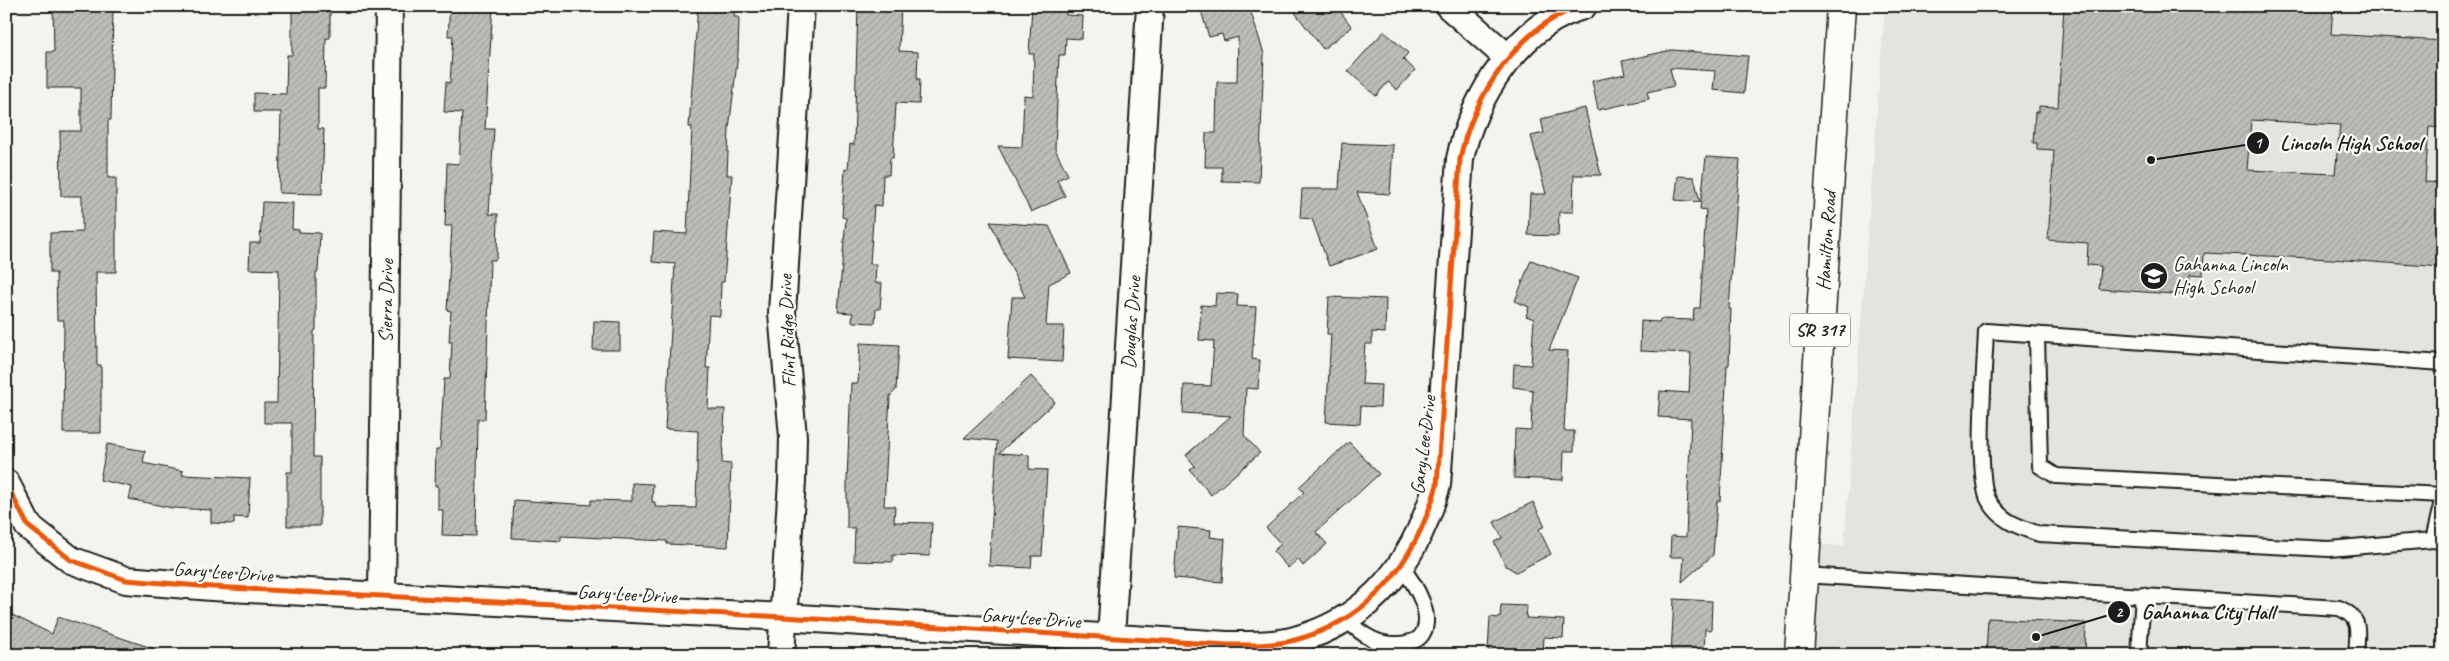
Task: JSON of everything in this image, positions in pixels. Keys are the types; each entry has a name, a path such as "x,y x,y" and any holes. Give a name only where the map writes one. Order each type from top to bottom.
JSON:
{"main road":[{"name":"Hamilton Road","path":"1799,655 1842,6"}],"street":[{"name":"Sierra Drive","path":"382,596 389,6"},
{"name":"Flint Ridge Drive","path":"781,655 793,437 782,312 801,6"},
{"name":"Douglas Drive","path":"1111,638 1150,6"},
{"path":"1449,6 1507,57"},
{"name":"Gary Lee Drive","path":"6,483 28,526 71,560 126,580 212,587 783,617 1226,645 1262,644 1294,640 1323,630 1346,618 1380,591 1401,567 1415,545 1429,515 1437,485 1460,159 1464,135 1507,57 1540,27 1571,9 1583,6"}],"lane":[{"path":"2037,335 2040,466 2056,476 2443,496 2438,540 2329,550 2038,534 2008,523 1988,500 1982,474 1986,331 2443,363"},
{"path":"1346,618 1355,629 1380,643 1396,645 1414,642 1420,637 1424,630 1422,601 1418,589 1401,567"},
{"path":"1803,575 2339,608 2350,612 2358,624 2356,655"},
{"path":"2139,655 2143,595"}],"shaded area":[{"name":"Gahanna Lincoln High School","path":"1885,6 2443,6 2443,655 1794,655 1802,543 1844,546"}],"building":[{"path":"53,6 113,6 111,120 108,120 108,178 116,178 116,272 96,272 97,365 101,365 101,433 63,433 64,320 57,320 56,273 50,273 50,233 82,232 82,196 61,196 60,131 81,131 81,88 47,88 47,52 54,52"},
{"path":"292,6 330,6 330,38 326,38 325,88 318,88 318,129 324,129 322,194 279,193 281,112 254,112 254,93 286,94 287,55 292,55"},
{"path":"450,6 493,6 485,129 494,129 489,214 498,214 497,257 495,260 490,260 485,419 478,419 476,536 442,535 443,510 438,510 438,486 435,486 436,449 440,449 444,379 450,379 452,342 449,342 451,311 447,310 452,226 445,226 447,163 459,164 462,113 444,112 446,82 450,83 453,36 448,36"},
{"path":"698,6 735,6 734,17 739,17 738,54 729,129 727,175 732,175 724,282 721,282 720,316 709,315 706,368 710,368 708,409 725,409 722,463 731,464 728,547 667,544 667,541 561,536 561,541 512,538 514,500 591,505 591,500 632,501 632,483 653,484 652,502 655,502 655,507 696,508 698,431 665,429 675,264 652,262 654,232 687,234 692,127 689,127"},
{"path":"858,6 901,6 899,51 918,52 917,79 920,79 919,104 896,103 893,158 890,158 889,175 883,175 882,206 874,205 870,264 876,264 875,283 882,283 880,309 876,309 875,323 852,322 853,313 838,312 846,218 842,217 845,169 848,169 850,144 854,145"},
{"path":"1032,6 1066,6 1066,15 1083,16 1082,39 1066,38 1065,55 1059,55 1055,149 1068,175 1057,180 1065,196 1031,212 998,146 1022,147 1024,95 1033,96 1034,54 1029,54"},
{"path":"1216,6 1249,6 1264,54 1259,182 1222,181 1222,167 1205,167 1206,133 1216,133 1217,82 1237,82 1238,37 1224,41 1222,34 1209,37 1201,11"},
{"path":"1290,6 1336,6 1352,27 1323,49"},
{"path":"2064,6 2333,6 2331,34 2443,41 2443,128 2429,127 2425,182 2443,183 2443,267 2204,253 2203,275 2190,274 2189,295 2099,289 2101,266 2087,265 2088,243 2048,240 2054,150 2037,149 2037,143 2033,143 2035,112 2039,112 2039,106 2058,107","holes":["2251,120 2340,125 2335,174 2247,170"]},
{"path":"1384,31 1408,53 1403,59 1415,70 1397,90 1388,82 1376,96 1348,71"},
{"path":"1672,50 1748,56 1744,93 1713,90 1715,71 1670,68 1674,86 1647,92 1649,99 1598,110 1592,81 1625,74 1622,61"},
{"path":"1585,108 1601,175 1574,175 1573,212 1559,212 1558,236 1528,235 1530,194 1546,194 1531,136 1544,133 1541,119"},
{"path":"1342,143 1393,145 1390,194 1357,192 1378,249 1329,266 1312,219 1300,218 1302,189 1339,189"},
{"path":"1706,157 1740,159 1729,309 1731,309 1729,365 1727,365 1720,501 1717,501 1713,555 1682,582 1684,557 1670,557 1671,536 1686,537 1691,419 1658,417 1660,391 1689,393 1691,353 1640,351 1641,321 1660,322 1660,319 1693,320 1694,308 1700,308 1706,210 1700,209"},
{"path":"1678,176 1694,177 1700,202 1675,200"},
{"path":"262,202 293,203 292,229 299,230 299,232 320,233 318,272 316,272 316,330 314,331 313,457 320,457 320,526 287,526 287,472 292,472 292,423 264,423 264,403 277,403 279,270 249,269 250,243 260,243"},
{"path":"990,222 1049,226 1071,273 1049,284 1046,326 1064,326 1062,362 1008,359 1012,297 1025,297"},
{"path":"1531,260 1578,278 1549,350 1568,351 1564,431 1574,431 1574,451 1564,451 1563,480 1514,478 1515,429 1531,430 1533,390 1513,387 1514,364 1531,365 1534,319 1526,316 1529,307 1515,301"},
{"path":"1216,293 1238,294 1237,306 1256,307 1252,359 1260,360 1258,389 1246,388 1244,435 1260,453 1211,495 1190,470 1195,466 1186,455 1231,416 1183,413 1184,385 1211,386 1214,341 1199,340 1201,305 1215,306"},
{"path":"1329,297 1386,299 1385,333 1372,332 1372,344 1365,344 1362,384 1381,385 1380,407 1361,406 1360,424 1326,422 1331,334 1327,334"},
{"path":"594,321 620,322 620,350 593,350"},
{"path":"860,343 899,345 896,390 890,396 884,506 895,506 894,522 932,523 930,556 893,555 893,562 854,561 855,528 847,528 847,480 851,383 858,383"},
{"path":"1031,376 1055,402 999,453 1029,455 1029,469 1047,470 1042,556 1032,556 1031,568 989,566 997,441 964,438"},
{"path":"1349,442 1379,474 1316,532 1327,544 1303,566 1298,559 1288,568 1273,551 1281,544 1266,528 1304,492 1299,487"},
{"path":"107,444 145,451 143,463 183,471 182,475 250,478 248,518 234,517 234,524 211,523 211,510 172,508 129,499 132,487 100,480"},
{"path":"1533,502 1545,526 1539,529 1551,554 1516,572 1506,566 1494,542 1502,538 1494,522"},
{"path":"1178,527 1211,530 1210,537 1225,539 1222,582 1174,578"},
{"path":"1674,599 1712,601 1711,630 1705,629 1704,655 1671,655"},
{"path":"1501,605 1527,606 1526,618 1564,620 1563,638 1544,637 1543,654 1488,651 1490,617 1500,618"},
{"path":"6,612 52,634 58,617 161,651 161,655 22,655 6,647"},
{"path":"1988,618 2086,623 2085,655 1986,655"}],"cycle path":[{"path":"6,483 28,526 71,560 126,580 212,587 783,617 1227,645 1270,644 1295,640 1323,630 1347,617 1369,601 1403,561 1417,537 1437,485 1460,159 1466,136 1475,112 1502,66 1539,28 1560,15 1583,6"}],"place":[{"name":"Lincoln High School","path":"2151,160"},
{"name":"Gahanna Lincoln High School","path":"2154,276"},
{"name":"Gahanna City Hall","path":"2036,637"}]}
